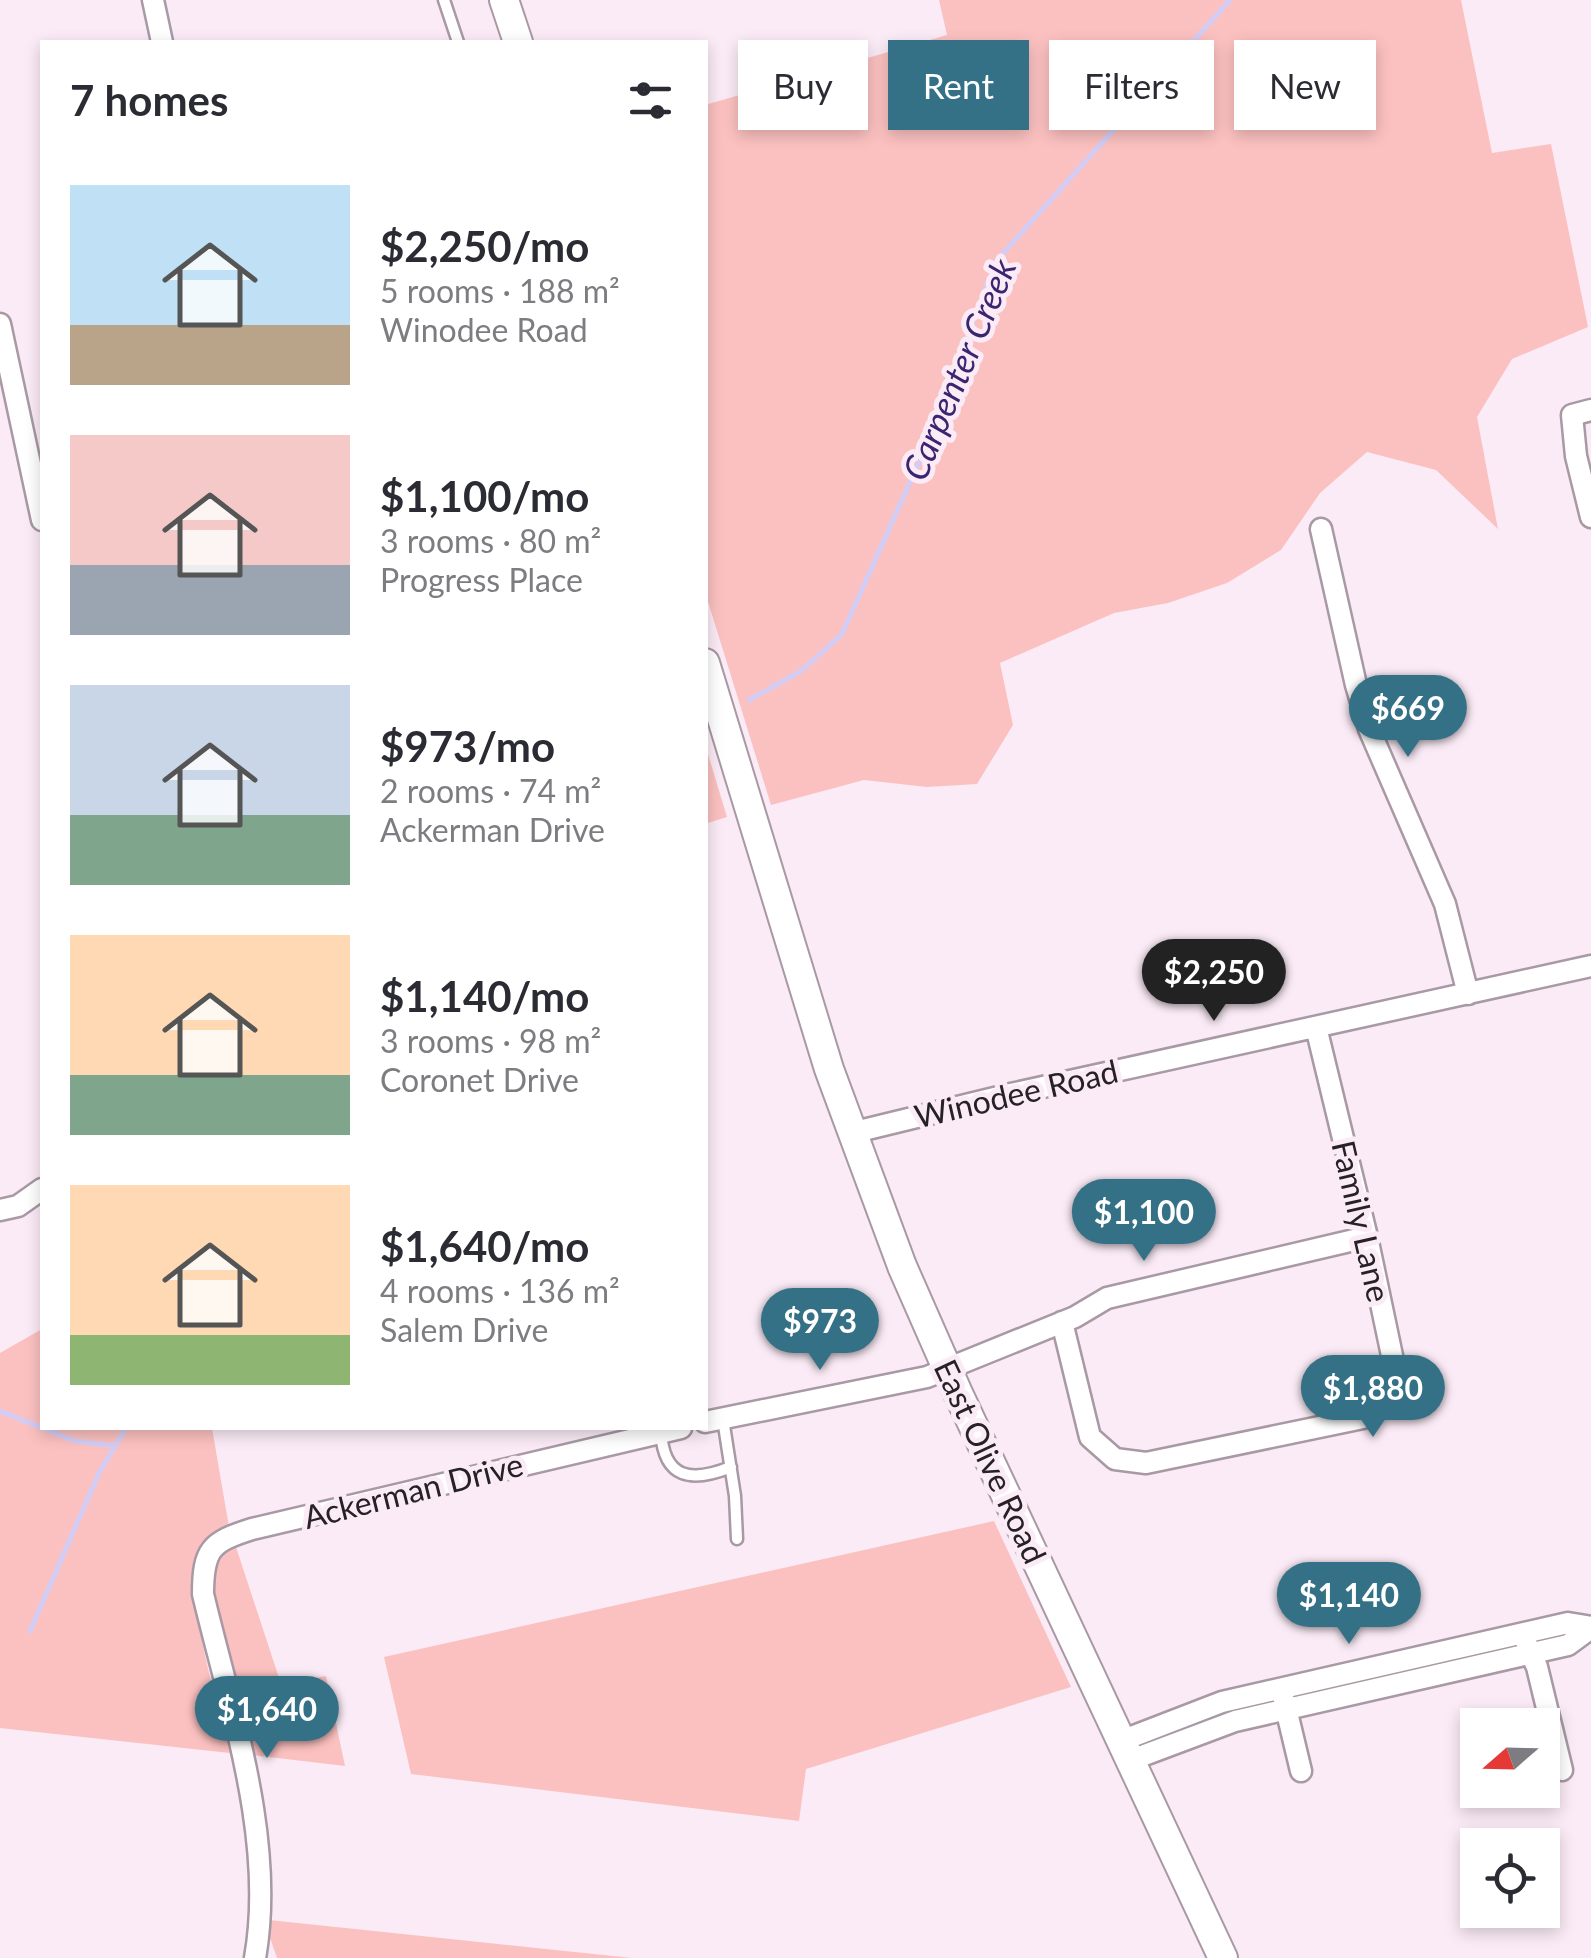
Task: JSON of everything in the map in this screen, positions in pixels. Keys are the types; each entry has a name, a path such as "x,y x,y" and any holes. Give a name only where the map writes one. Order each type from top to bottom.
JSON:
{"street":[{"path":"154,0 162,40"},
{"path":"504,0 517,40"},
{"path":"0,324 40,511"},
{"path":"1591,410 1572,416 1576,456 1591,517"},
{"path":"1321,529 1365,714 1386,773 1445,904 1468,994"},
{"name":"East Olive Road","path":"708,673 852,1133 902,1266 1223,1958"},
{"name":"Winodee Road","path":"852,1133 992,1098 1591,966"},
{"name":"Family Lane","path":"1062,1322 1090,1437 1115,1460 1146,1463 1363,1418 1379,1410 1394,1384 1394,1365 1316,1027"},
{"path":"0,1210 18,1206 40,1190"},
{"path":"714,1420 927,1377 1062,1322 1107,1298 1367,1237"},
{"name":"Ackerman Drive","path":"255,1958 259,1860 254,1815 204,1594 203,1573 210,1550 221,1539 252,1529 671,1430"},
{"path":"1126,1751 1527,1644 1568,1624 1591,1628"},
{"path":"1126,1751 1222,1702 1527,1644"},
{"path":"1527,1644 1537,1668 1562,1770"},
{"path":"1282,1688 1301,1771"}],"lane":[{"path":"444,0 457,40"},
{"path":"714,1420 731,1467 738,1539"},
{"path":"671,1430 662,1450 673,1469 688,1476 702,1476 731,1467"}],"shaded area":[{"path":"939,0 1461,0 1492,153 1551,144 1588,327 1512,359 1477,417 1498,529 1436,470 1367,452 1320,493 1281,550 1227,583 1168,603 1114,613 1000,663 1013,725 977,784 927,787 864,780 771,805 708,602 708,104 738,95 738,130 868,130 868,58 888,52 888,130 1029,130 1029,40 930,40 947,35"},
{"path":"708,754 727,817 708,823"},
{"path":"40,1330 40,1430 212,1430 229,1527 211,1535 201,1545 195,1567 195,1591 204,1648 230,1753 0,1728 0,1353"},
{"path":"994,1521 1071,1687 806,1769 799,1821 411,1774 384,1657"},
{"path":"235,1544 281,1684 326,1676 345,1766 251,1755 213,1592 219,1552"},
{"path":"269,1920 632,1958 277,1958 268,1932"}],"waterway":[{"name":"Carpenter Creek","path":"749,700 801,671 842,634 923,453 996,261 1230,0"},
{"path":"0,1411 40,1427"},
{"path":"48,1430 75,1441 115,1446"},
{"name":"Carpenter Creek","path":"30,1631 99,1473 125,1430"}]}
